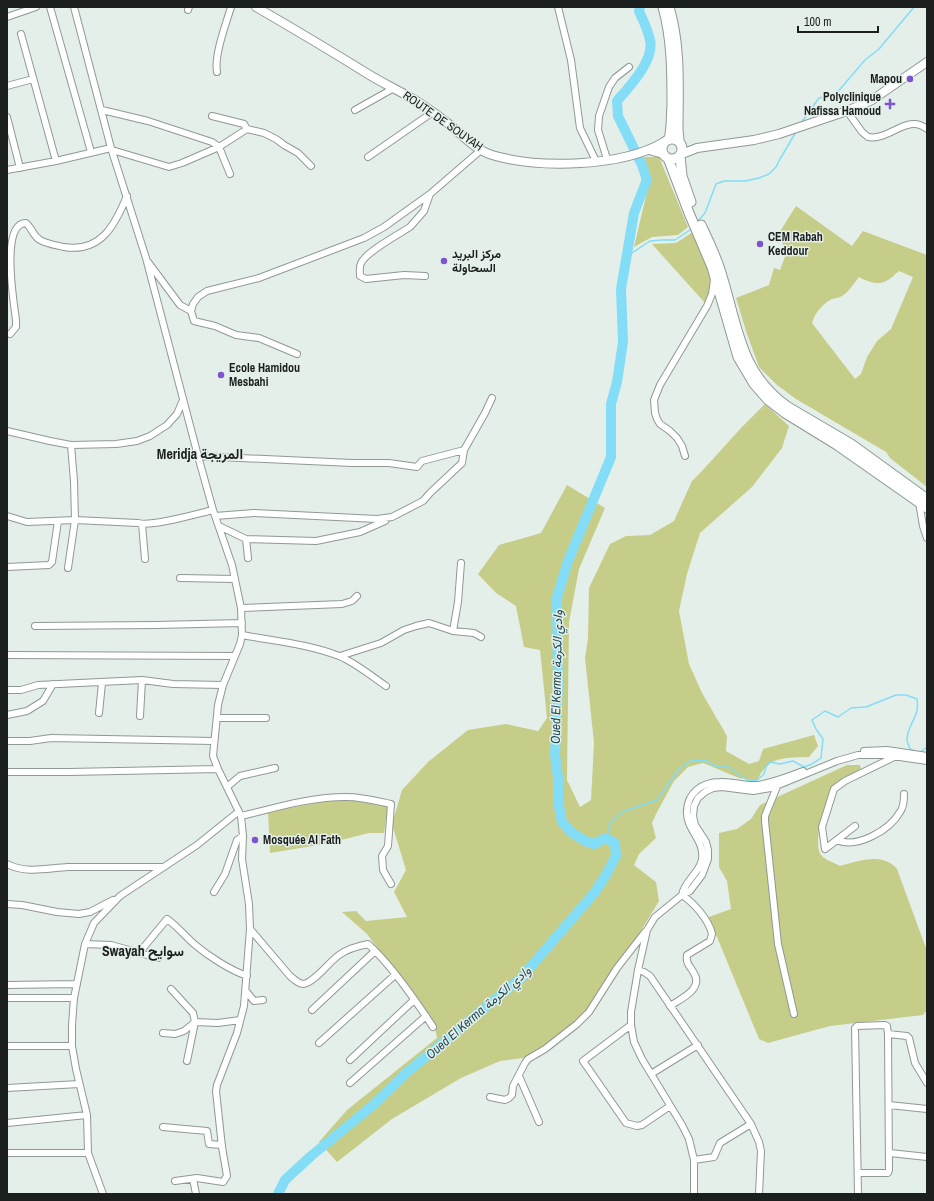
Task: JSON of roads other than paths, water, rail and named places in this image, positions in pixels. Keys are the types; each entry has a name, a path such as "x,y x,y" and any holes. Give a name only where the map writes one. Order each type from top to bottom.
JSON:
{"highway":[{"path":"663,7 669,36 672,70 671,127 662,148 701,231 718,262 744,353 754,371 766,387 788,407 851,444 923,500 927,508"},
{"path":"669,7 674,26 678,54 678,130 683,148 681,155 682,176 692,212"},
{"path":"666,140 674,138 680,141"},
{"path":"666,156 673,159 681,155"},
{"path":"701,231 738,357 760,392 785,413 923,500"}],"main road":[{"name":"ROUTE DE SOUYAH","path":"256,7 334,52 369,75 404,93 433,112 481,150 492,155 544,163 562,164 596,162 640,153 649,150 666,140"},
{"path":"681,155 697,148 754,140 792,131 848,111 872,100 927,62"},
{"path":"680,141 697,148"},
{"path":"649,150 666,156"}],"street":[{"path":"50,7 91,152"},
{"path":"74,7 112,149 146,258 214,513 220,526 232,565 241,608 242,635 240,644 223,685 218,704 213,756 240,814 243,836 242,859 249,904 250,929 246,991 240,1020 217,1085 217,1100 227,1176 223,1182 193,1179 176,1181"},
{"path":"217,72 221,41 231,7"},
{"path":"558,7 570,60 580,128 596,162"},
{"path":"7,17 33,8"},
{"path":"21,34 56,161"},
{"path":"607,159 599,135 599,116 609,87 615,78 629,67"},
{"path":"7,86 33,79"},
{"path":"355,110 394,88"},
{"path":"102,110 148,122 212,142 219,147 230,174"},
{"path":"848,111 862,132 868,137 882,136 909,124 919,124 927,130"},
{"path":"368,157 433,112"},
{"path":"212,116 244,124 247,129 264,133 276,139 298,153 311,166"},
{"path":"7,117 20,168"},
{"path":"7,170 112,149 169,167 219,147 247,129"},
{"path":"297,354 259,338 236,335 214,326 194,321 191,311 193,304 198,297 207,291 259,278 364,238 384,227 430,194 481,150"},
{"path":"425,276 404,275 366,279 360,276 359,270 361,262 369,254 416,222 424,212 430,194"},
{"path":"10,334 16,327 16,320 8,260 14,230 18,225 26,223 29,225 34,235 49,244 79,248 89,246 98,241 115,222 127,196"},
{"path":"146,258 180,304 191,311"},
{"path":"685,456 682,446 677,438 656,419 654,412 654,400 660,384 710,301 715,276"},
{"path":"220,526 246,540 316,541 360,532 392,518 423,501 462,463 464,450 492,398"},
{"path":"7,431 50,441 71,444 116,444 137,441 150,436 167,424 177,414 183,400"},
{"path":"68,568 76,520 71,444"},
{"path":"198,456 352,463 389,463 417,467 422,461 464,450"},
{"path":"923,500 923,526 927,538"},
{"path":"7,516 26,522 76,520 142,524 214,513 254,513 377,519 392,518"},
{"path":"7,567 49,566 52,562 58,521"},
{"path":"142,524 145,559"},
{"path":"246,540 248,558"},
{"path":"453,631 458,602 461,563"},
{"path":"180,578 235,579"},
{"path":"241,608 342,604 357,596"},
{"path":"35,626 242,623"},
{"path":"340,656 381,643 404,630 429,623 453,631 474,633 481,637"},
{"path":"242,635 316,648 340,656 386,686"},
{"path":"7,655 234,656"},
{"path":"7,690 21,690 38,685 142,680 173,684 223,685"},
{"path":"140,716 142,680"},
{"path":"99,713 102,682"},
{"path":"7,715 27,711 43,701 53,684"},
{"path":"217,718 266,718"},
{"path":"7,741 30,741 51,738 214,742"},
{"path":"682,896 686,885 699,867 702,859 700,843 691,829 686,813 687,805 695,791 701,786 720,782 754,785 763,784 798,773 834,758 860,751 887,750 927,756"},
{"path":"490,1098 505,1100 512,1095 513,1086 528,1059 577,1024 589,1012 617,968 656,917 690,891 702,875 708,859 708,850 706,842 695,825 693,816 694,806 698,798 705,792 713,788 726,787 759,790 777,786 848,757 870,754 927,761"},
{"path":"855,826 824,849 822,826 834,790 845,781 896,756"},
{"path":"227,787 240,776 276,768"},
{"path":"7,772 218,769"},
{"path":"779,779 765,816 765,821 778,944 794,1014"},
{"path":"837,840 844,844 859,842 876,834 891,822 902,810 904,794"},
{"path":"7,904 22,905 56,912 85,914 120,896 165,867 240,814 327,798 347,797 369,799 391,804 388,846 382,856 383,870 391,884"},
{"path":"214,892 225,874 237,840 243,836"},
{"path":"7,864 14,868 28,870 165,867"},
{"path":"103,1194 88,1153 87,1115 79,1084 72,1046 72,1025 74,998 85,944 94,923 120,896"},
{"path":"670,1006 692,991 696,981 696,976 687,962 687,955 710,941 712,934 701,913 689,900 682,896"},
{"path":"139,953 167,919 174,924 194,945 235,972 247,976"},
{"path":"250,929 290,976 297,982 304,984 312,980 340,954 358,946 368,944 376,951 395,975 426,1016 433,1028"},
{"path":"647,930 631,1012 631,1032 634,1042 650,1074 682,1125 688,1139 694,1160 694,1194"},
{"path":"85,944 111,945 158,958"},
{"path":"312,1010 376,951"},
{"path":"638,970 650,976 750,1124 759,1142 761,1150 759,1194"},
{"path":"319,1043 395,975"},
{"path":"7,985 77,984"},
{"path":"171,989 193,1013 195,1022 187,1061"},
{"path":"246,991 254,1001 263,1000"},
{"path":"7,998 74,998"},
{"path":"350,1060 414,1000"},
{"path":"350,1083 426,1016"},
{"path":"163,1033 175,1034 184,1031 195,1022 218,1023 240,1020"},
{"path":"631,1024 583,1061 626,1123 637,1126 642,1125 670,1106"},
{"path":"858,1173 888,1173 890,1153 888,1034 887,1026 885,1025 857,1026 855,1028 858,1194"},
{"path":"888,1034 907,1036 909,1038 915,1063 927,1083"},
{"path":"650,1074 698,1045"},
{"path":"7,1046 72,1046"},
{"path":"519,1076 538,1122"},
{"path":"7,1088 79,1084"},
{"path":"889,1105 927,1109"},
{"path":"7,1123 87,1115"},
{"path":"694,1160 714,1157 720,1143 750,1124"},
{"path":"163,1126 207,1131 209,1144 222,1145"},
{"path":"7,1153 88,1153"},
{"path":"890,1153 927,1157"},
{"path":"193,1179 196,1194"}],"waterway":[{"name":"Oued El Kerma وادي الكرمة","path":"278,1194 285,1180 311,1156 372,1106 405,1074 521,978 595,892 616,856 615,843 606,838 594,844 585,841 571,832 562,822 558,801 558,777 555,755 558,686 557,597 568,561 611,457 611,404 617,382 623,342 621,289 634,213 646,182 642,165 618,116 617,101 640,73 649,56 651,48 647,29 639,11 640,7"},
{"path":"801,123 819,98 835,95 865,60 879,49 914,7"},
{"path":"697,222 705,213 716,184 724,181 745,181 769,174 776,167 796,132"},
{"path":"626,257 650,241 675,240 693,228"},
{"path":"606,838 611,822 622,812 657,800 679,769 690,761 705,760 715,766 727,766 747,780 756,781 764,774 766,767 770,762 780,764 793,761 804,767 812,764 821,758 823,739 812,720 825,711 838,717 851,708 866,707 896,695 906,695 917,699 917,711 909,730 907,740 910,749 915,751"},
{"path":"919,753 927,747"}],"place":[{"name":"Mapou","path":"910,79"},
{"name":"Polyclinique Nafissa Hamoud","path":"890,104"},
{"name":"CEM Rabah Keddour","path":"760,244"},
{"name":"مركز البريد السحاولة","path":"444,261"},
{"name":"Ecole Hamidou Mesbahi","path":"221,375"},
{"name":"Mosquée Al Fath","path":"255,840"}],"district":[{"name":"Meridja المريجة","path":"200,454"},
{"name":"Swayah سوايح","path":"143,951"}]}
